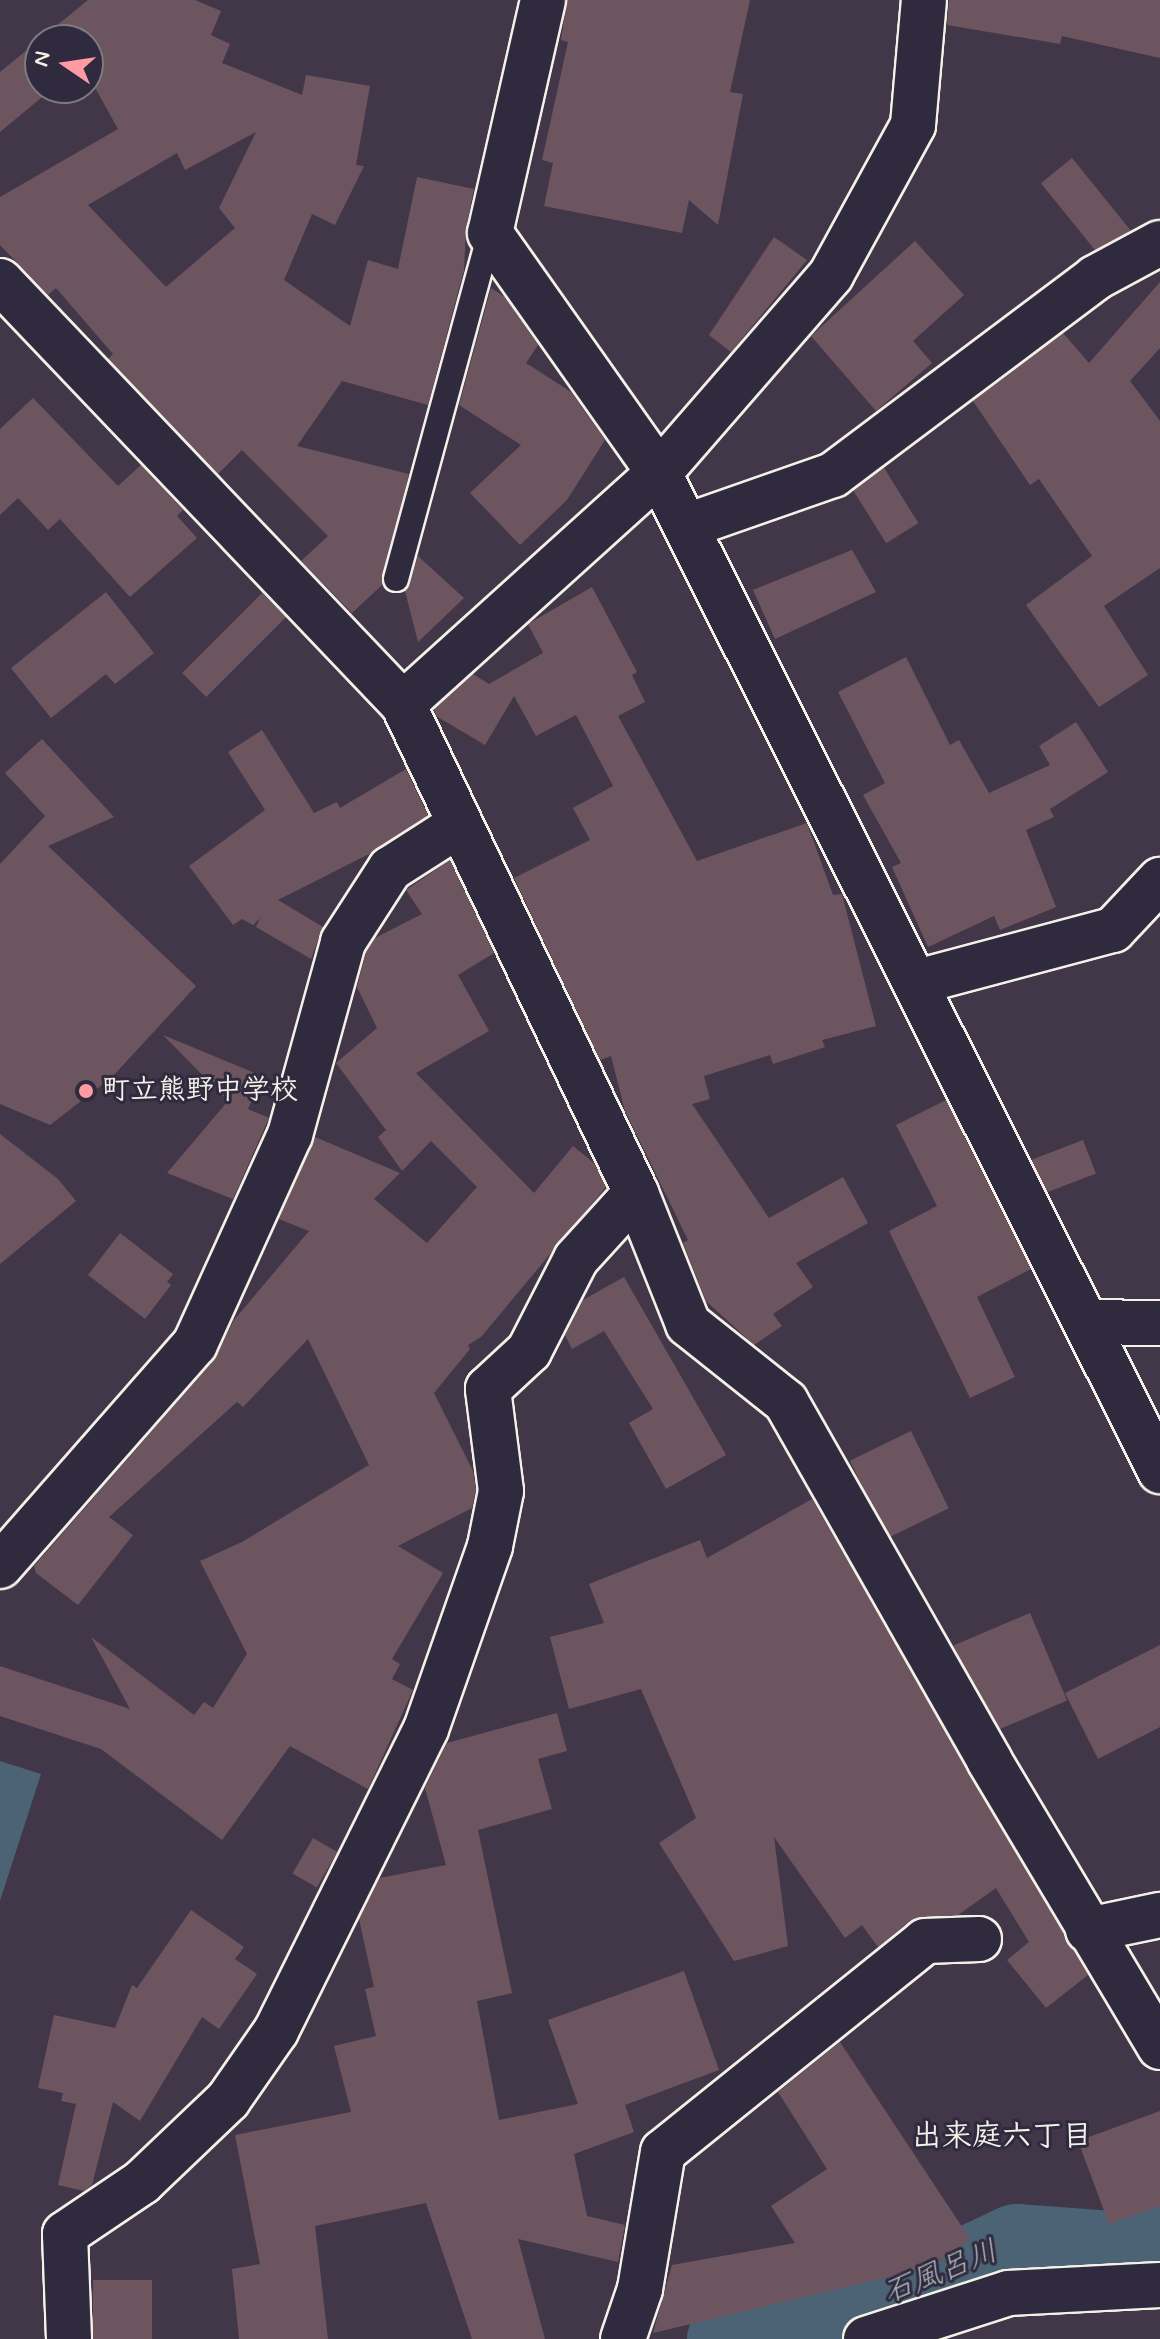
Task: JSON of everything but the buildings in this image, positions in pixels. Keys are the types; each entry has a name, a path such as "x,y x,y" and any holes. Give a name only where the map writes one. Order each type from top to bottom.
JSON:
{"street":[{"path":"543,0 490,233 659,473 1160,1471"},
{"path":"403,704 659,473 831,275 913,125 924,0"},
{"path":"687,526 833,475 1095,278 1160,243"},
{"path":"0,281 403,704 636,1193 688,1324 786,1402 1088,1930 1160,2047"},
{"path":"0,1566 195,1344 290,1135 343,942 390,869 460,824"},
{"path":"917,982 1113,930 1160,880"},
{"path":"69,2339 65,2234 142,2182 228,2100 276,2031 426,1729 490,1546 501,1491 488,1389 529,1351 576,1259 636,1193"},
{"path":"1086,1322 1160,1323"},
{"path":"1088,1930 1160,1915"},
{"path":"623,2339 640,2289 663,2152 925,1941 979,1939"},
{"path":"866,2339 1008,2293 1160,2285"}],"lane":[{"path":"396,579 490,233"}],"water":[{"path":"0,1761 41,1774 0,1901"}],"waterway":[{"name":"石風呂川","path":"726,2339 919,2289 1016,2243 1111,2250 1160,2244"}],"place":[{"name":"町立熊野中学校","path":"86,1091"}],"district":[{"name":"出来庭六丁目","path":"1002,2137"}]}
